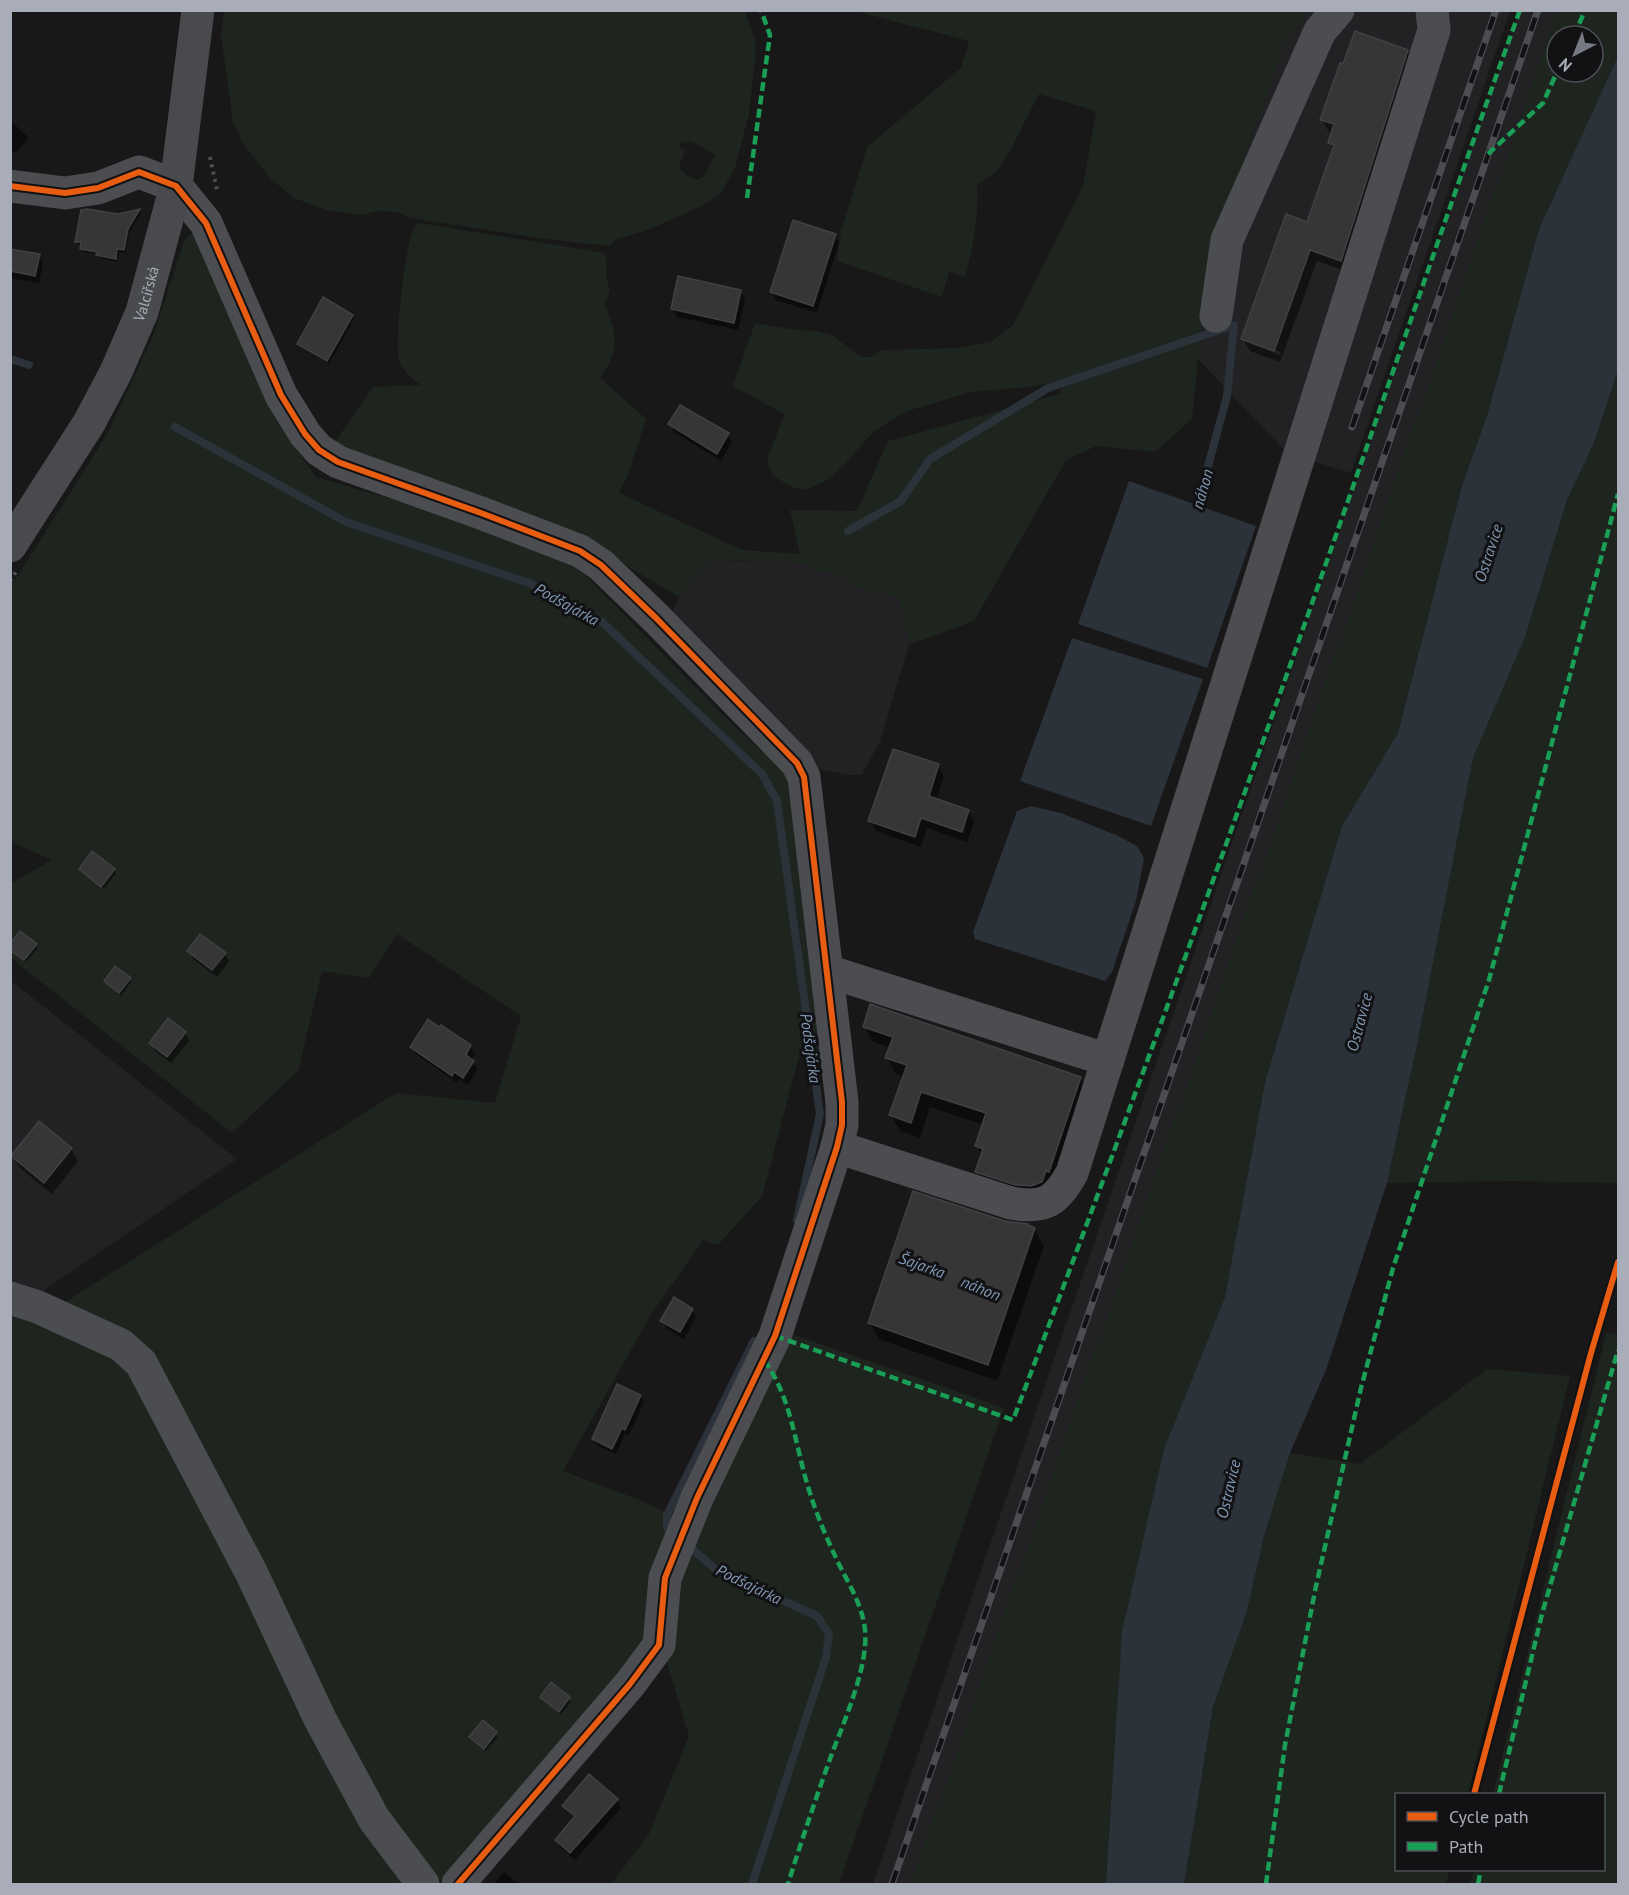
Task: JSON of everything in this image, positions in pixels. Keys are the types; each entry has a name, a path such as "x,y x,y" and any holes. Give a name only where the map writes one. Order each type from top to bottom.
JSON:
{"main road":[{"name":"Valcířská","path":"10,546 89,423 116,372 142,312 176,186 198,10"}],"street":[{"path":"1216,316 1227,240 1320,31 1338,10"},
{"path":"837,1147 1011,1203 1037,1206 1056,1196 1072,1173 1436,17"},
{"path":"10,186 65,193 98,188 139,172 176,186 206,223 281,395 305,434 320,450 338,462 580,551 601,565 657,619 797,763 804,777 842,1102 842,1125 837,1147 775,1336 680,1538 665,1578 659,1645 630,1684 458,1884"},
{"path":"828,971 1108,1060"},
{"path":"10,1298 38,1307 121,1345 141,1363 252,1574 320,1719 374,1819 423,1884"}],"shaded area":[{"path":"224,11 745,11 755,40 755,61 749,114 735,168 721,193 700,207 645,231 616,239 610,246 546,239 410,218 396,212 379,211 362,215 327,210 294,198 270,178 242,142 233,121 221,35","holes":["692,141 715,155 704,177 696,180 686,175 679,167 685,149 679,148 680,142"]},
{"path":"855,11 1309,11 1284,45 1216,237 1198,359 1192,419 1155,452 1096,446 1066,460 974,621 909,645 900,598 853,587 841,575 816,572 802,563 720,560 702,568 679,597 587,538 355,455 335,442 373,387 421,385 403,369 398,351 399,316 407,256 413,230 419,223 605,253 610,289 605,306 612,325 614,343 611,360 600,378 646,419 627,477 619,493 742,550 800,554 790,510 857,511 888,441 1060,394 1062,381 971,392 907,411 874,431 829,479 806,490 792,487 773,476 767,461 784,414 733,386 755,323 832,335 861,357 872,357 882,350 959,348 992,341 1013,325 1083,187 1096,111 1039,94 997,171 977,185 975,231 965,277 949,272 942,297 837,261 841,232 867,147 961,68 969,41"},
{"path":"1309,11 1510,11 1351,473 1287,453 1198,359 1216,237 1284,45"},
{"path":"1519,11 1557,11 1553,24 1545,24 1545,46 911,1884 873,1884"},
{"path":"1557,11 1618,11 1618,56 1539,229 1487,416 1462,485 1398,733 1342,826 1265,1082 1225,1297 1164,1449 1115,1746 1106,1884 911,1884 1545,46 1545,84 1605,84 1605,24 1553,24"},
{"path":"195,231 279,424 316,477 503,532 554,553 584,574 732,724 784,771 794,788 830,1078 804,1038 762,1196 718,1245 703,1240 650,1316 563,1471 645,1502 677,1518 651,1644 451,1881 431,1880 413,1884 11,1884 10,1322 15,1312 51,1327 67,1301 396,1093 495,1103 521,1016 397,934 369,978 322,971 298,1071 232,1133 11,958 11,883 52,860 20,846 11,839 11,586 108,433 153,336 185,239"},
{"path":"1618,370 1618,1183 1510,1181 1387,1183 1417,1045 1473,758 1525,637 1567,500 1594,443"},
{"path":"720,560 802,563 816,572 841,575 853,587 900,598 909,645 880,741 862,775 811,768 668,623 679,597 702,568"},
{"path":"10,980 237,1159 32,1298 11,1289"},
{"path":"786,1332 1004,1408 839,1884 611,1884 649,1834 689,1736 663,1649 672,1580"},
{"path":"1606,1333 1618,1334 1618,1884 1470,1884 1474,1871 1605,1871 1605,1793 1493,1793"},
{"path":"1487,1369 1570,1376 1468,1793 1395,1793 1395,1871 1450,1871 1446,1884 1184,1884 1213,1707 1247,1611 1264,1536 1290,1453 1360,1464"}],"water":[{"name":"Ostravice","path":"1618,56 1618,370 1594,443 1567,500 1525,637 1473,758 1417,1045 1387,1183 1326,1370 1290,1453 1264,1536 1247,1611 1213,1707 1184,1884 1106,1884 1122,1632 1164,1449 1225,1297 1265,1082 1342,826 1398,733 1462,485 1487,416 1539,229"},
{"path":"1129,481 1256,526 1207,668 1078,624"},
{"path":"1072,638 1203,679 1151,826 1020,781"},
{"path":"1031,806 1061,813 1116,835 1137,846 1144,858 1136,901 1112,972 1105,981 975,939 973,932 1017,811"}],"building":[{"path":"1355,31 1408,50 1341,261 1310,250 1274,351 1241,339 1286,214 1307,222 1334,145 1328,143 1334,124 1320,120 1340,63 1343,64"},
{"path":"140,209 128,229 124,250 117,249 116,259 80,249 81,242 75,242 81,210 118,214"},
{"path":"793,220 836,234 813,306 770,292"},
{"path":"10,249 40,254 35,276 10,271"},
{"path":"678,276 741,290 734,323 671,309"},
{"path":"323,297 353,315 327,361 297,344"},
{"path":"680,405 729,433 717,454 668,424"},
{"path":"893,749 939,764 929,796 969,810 962,832 921,818 915,837 868,821"},
{"path":"92,851 115,869 101,887 79,869"},
{"path":"20,931 37,944 24,960 10,950 10,944"},
{"path":"200,934 226,953 212,970 187,951"},
{"path":"115,966 131,978 119,993 104,981"},
{"path":"870,1004 1081,1077 1049,1172 1046,1171 1042,1182 1031,1186 1015,1185 975,1172 983,1149 975,1146 986,1113 921,1092 911,1123 889,1115 907,1065 885,1058 893,1037 863,1027"},
{"path":"168,1018 186,1032 167,1057 149,1043"},
{"path":"428,1019 471,1045 466,1055 474,1061 463,1078 454,1072 452,1076 410,1047"},
{"path":"39,1121 72,1148 44,1183 11,1156"},
{"path":"913,1191 1005,1221 1028,1224 1035,1228 988,1365 868,1323"},
{"path":"674,1297 693,1309 680,1332 660,1321"},
{"path":"617,1384 641,1395 625,1430 622,1428 612,1449 592,1439"},
{"path":"551,1682 570,1697 559,1712 540,1697"},
{"path":"483,1720 497,1732 484,1749 469,1737"},
{"path":"589,1774 618,1799 570,1853 555,1840 575,1816 562,1806"}],"waterway":[{"name":"náhon","path":"848,531 901,501 930,459 1048,388 1234,325 1227,396 1195,514"},
{"name":"Podšajárka","path":"10,359 29,365"},
{"name":"Podšajárka","path":"175,427 346,522 529,583 601,621 762,774 777,801 820,1114 797,1220"},
{"name":"Podšajárka","path":"674,1533 667,1528 667,1515 754,1341"},
{"name":"Podšajárka","path":"688,1545 716,1570 817,1616 829,1634 826,1657 752,1884"}],"railway":[{"path":"1352,427 1496,10"},
{"path":"892,1884 1538,10"}],"marked path":[{"path":"747,198 770,35 761,10"},
{"path":"775,1336 1013,1420 1222,855 1520,10"},
{"path":"1579,24 1585,10"},
{"path":"1488,154 1543,103 1552,84"},
{"path":"1266,1884 1285,1745 1316,1586 1361,1388 1393,1268 1489,980 1618,494"},
{"path":"1499,1793 1542,1614 1618,1350"},
{"path":"764,1360 774,1375 787,1408 819,1519 860,1607 865,1638 864,1655 855,1692 788,1884"},
{"path":"1478,1884 1481,1871"}],"cycle path":[{"path":"10,186 65,193 98,188 139,172 176,186 206,223 281,395 305,434 319,450 338,462 580,551 601,565 657,619 797,763 804,777 842,1102 842,1125 837,1147 775,1336 697,1498 665,1578 659,1645 630,1684 458,1884"},
{"path":"1474,1793 1591,1353 1618,1262"}],"water label":[{"name":"Šajarka","path":"922,1265"}]}
